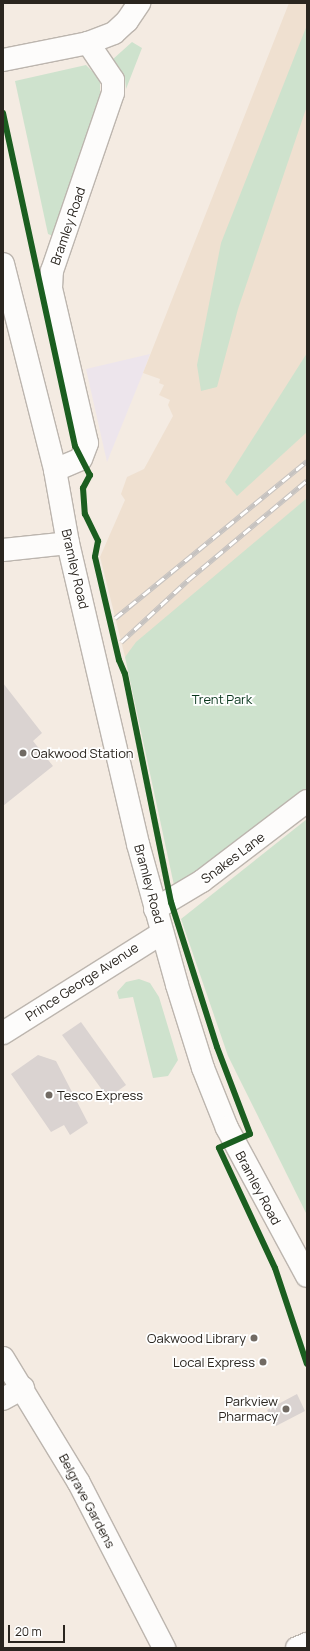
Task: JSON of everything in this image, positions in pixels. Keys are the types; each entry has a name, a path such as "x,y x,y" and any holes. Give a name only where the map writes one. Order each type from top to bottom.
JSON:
{"street":[{"path":"3,60 88,43 114,33 127,21 139,3"},
{"name":"Bramley Road","path":"55,470 81,458 87,442 51,288 52,271 113,93 113,80 88,43"},
{"name":"Bramley Road","path":"3,264 55,470 68,543 162,933 203,1068 227,1128 307,1276"},
{"path":"3,550 68,543"},
{"name":"Snakes Lane","path":"155,909 202,881 307,801"},
{"name":"Prince George Avenue","path":"3,1033 162,933"},
{"name":"Belgrave Gardens","path":"3,1358 23,1388 79,1483 164,1648"},
{"path":"3,1399 23,1388"},
{"path":"297,1648 307,1644"}],"shaded area":[{"path":"289,3 307,3 307,498 125,657 100,557 125,500 121,494 127,477 144,469 173,416 168,405 170,400 159,395 164,385 159,383 160,379 143,373"},
{"path":"150,354 143,373 107,462 86,369"}],"green space":[{"path":"307,25 307,106 238,309 217,387 201,391 197,365 221,243"},
{"path":"132,42 142,48 126,89 125,79 112,60"},
{"path":"86,65 100,79 100,105 53,236 48,234 15,81"},
{"path":"307,353 307,432 237,496 225,482"},
{"name":"Trent Park","path":"307,498 307,789 175,890 125,657 136,642"},
{"path":"307,819 307,1215 228,1056 181,919"},
{"path":"139,979 150,983 159,997 178,1060 168,1076 153,1078 133,997 119,999 117,992 126,982"}],"building":[{"name":"Oakwood Station","path":"3,683 42,733 33,741 53,766 3,806"},
{"path":"81,1022 126,1085 108,1098 62,1035"},
{"name":"Tesco Express","path":"38,1055 56,1061 88,1123 70,1135 64,1125 51,1132 11,1074"},
{"path":"297,1394 305,1411 276,1426 267,1410"}],"railway":[{"path":"115,618 307,461"},
{"path":"121,642 188,580 307,480"}],"cycle path":[{"path":"3,113 75,446 90,475 83,488 85,514 98,541 95,557 119,660 125,674 171,902 217,1047 250,1134 219,1148 275,1268 307,1364"}],"place":[{"name":"Oakwood Station","path":"23,753"},
{"name":"Tesco Express","path":"49,1095"},
{"name":"Oakwood Library","path":"254,1338"},
{"name":"Local Express","path":"263,1362"},
{"name":"Parkview Pharmacy","path":"286,1409"}]}
